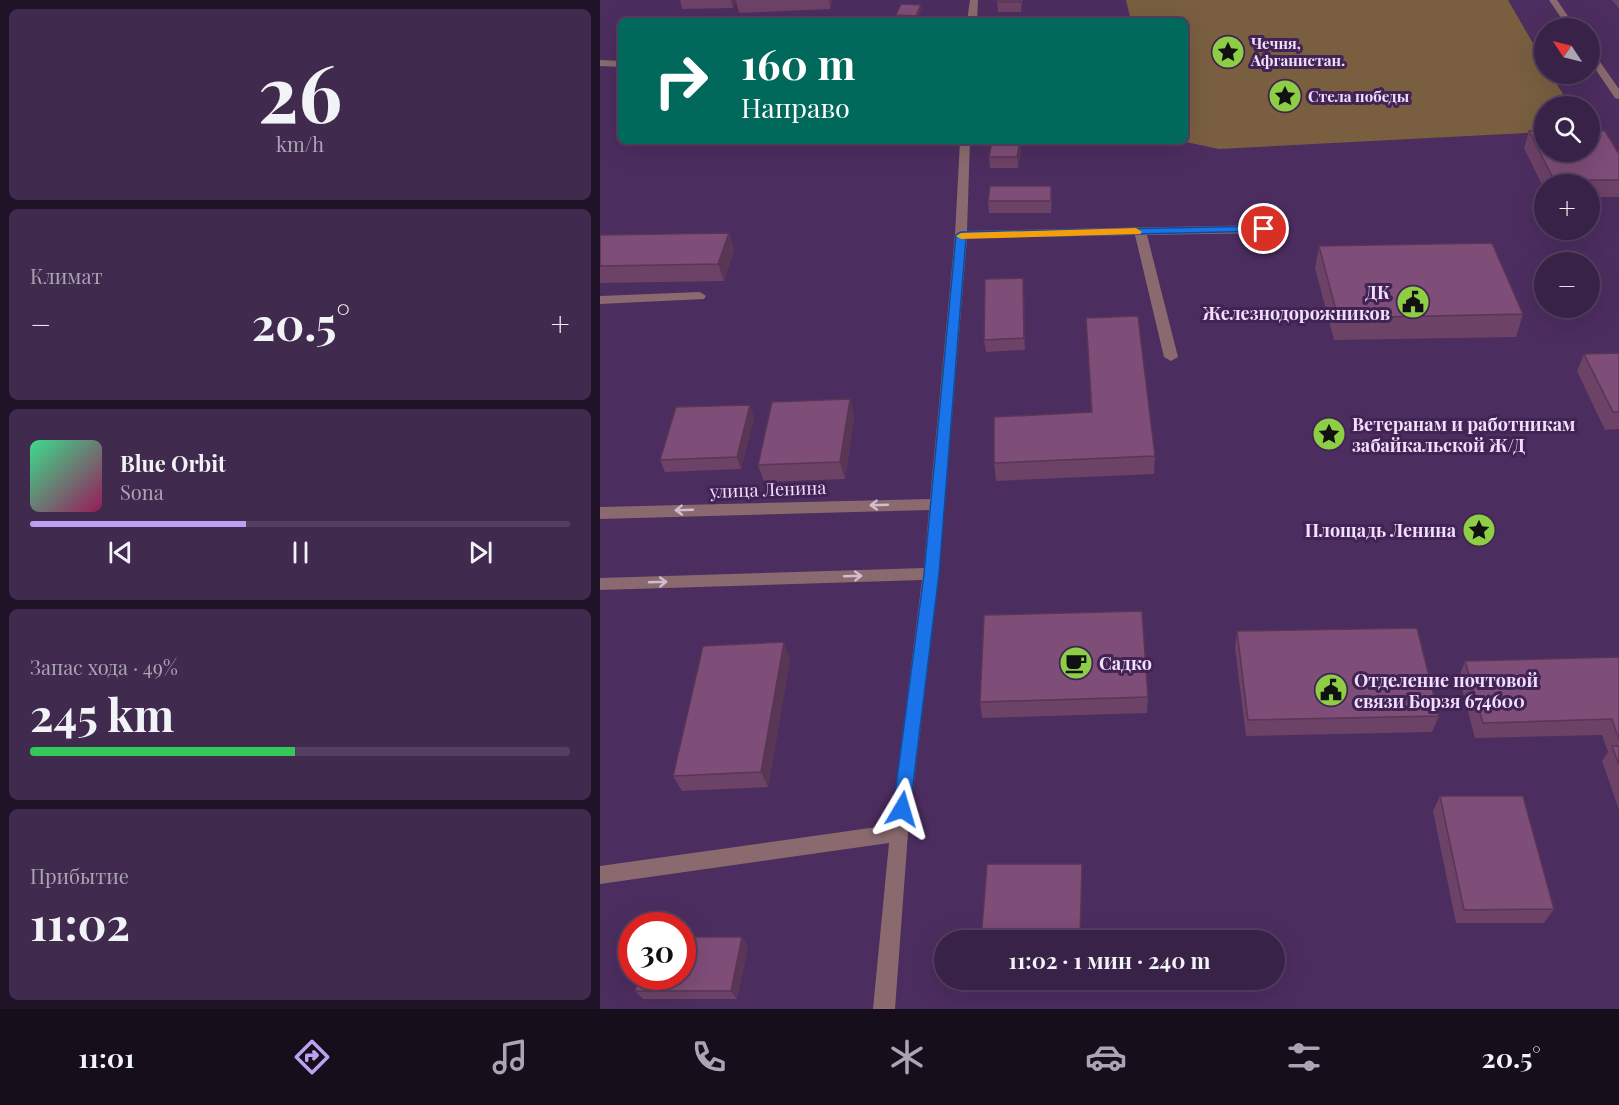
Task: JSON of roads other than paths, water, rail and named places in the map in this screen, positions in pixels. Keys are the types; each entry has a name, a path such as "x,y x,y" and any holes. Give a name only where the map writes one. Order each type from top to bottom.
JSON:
{"street":[{"path":"972,18 974,0"},
{"path":"1553,0 1565,18"},
{"path":"600,63 618,64"},
{"path":"1600,68 1619,96"},
{"path":"884,1009 899,833 931,574 961,235 965,144"},
{"path":"961,235 1264,229"},
{"path":"1140,231 1171,357"},
{"path":"600,300 700,296"},
{"name":"улица Ленина","path":"600,513 937,504"},
{"path":"600,584 931,574"},
{"path":"600,875 899,833"}],"place":[{"name":"Чечня, Афганистан.","path":"1228,52"},
{"name":"Стела победы","path":"1285,96"},
{"name":"ДК Железнодорожников","path":"1413,302"},
{"name":"Ветеранам и работникам забайкальской Ж/Д","path":"1329,434"},
{"name":"Площадь Ленина","path":"1479,530"},
{"name":"Садко","path":"1076,663"},
{"name":"Отделение почтовой связи Борзя 674600","path":"1331,690"}]}
